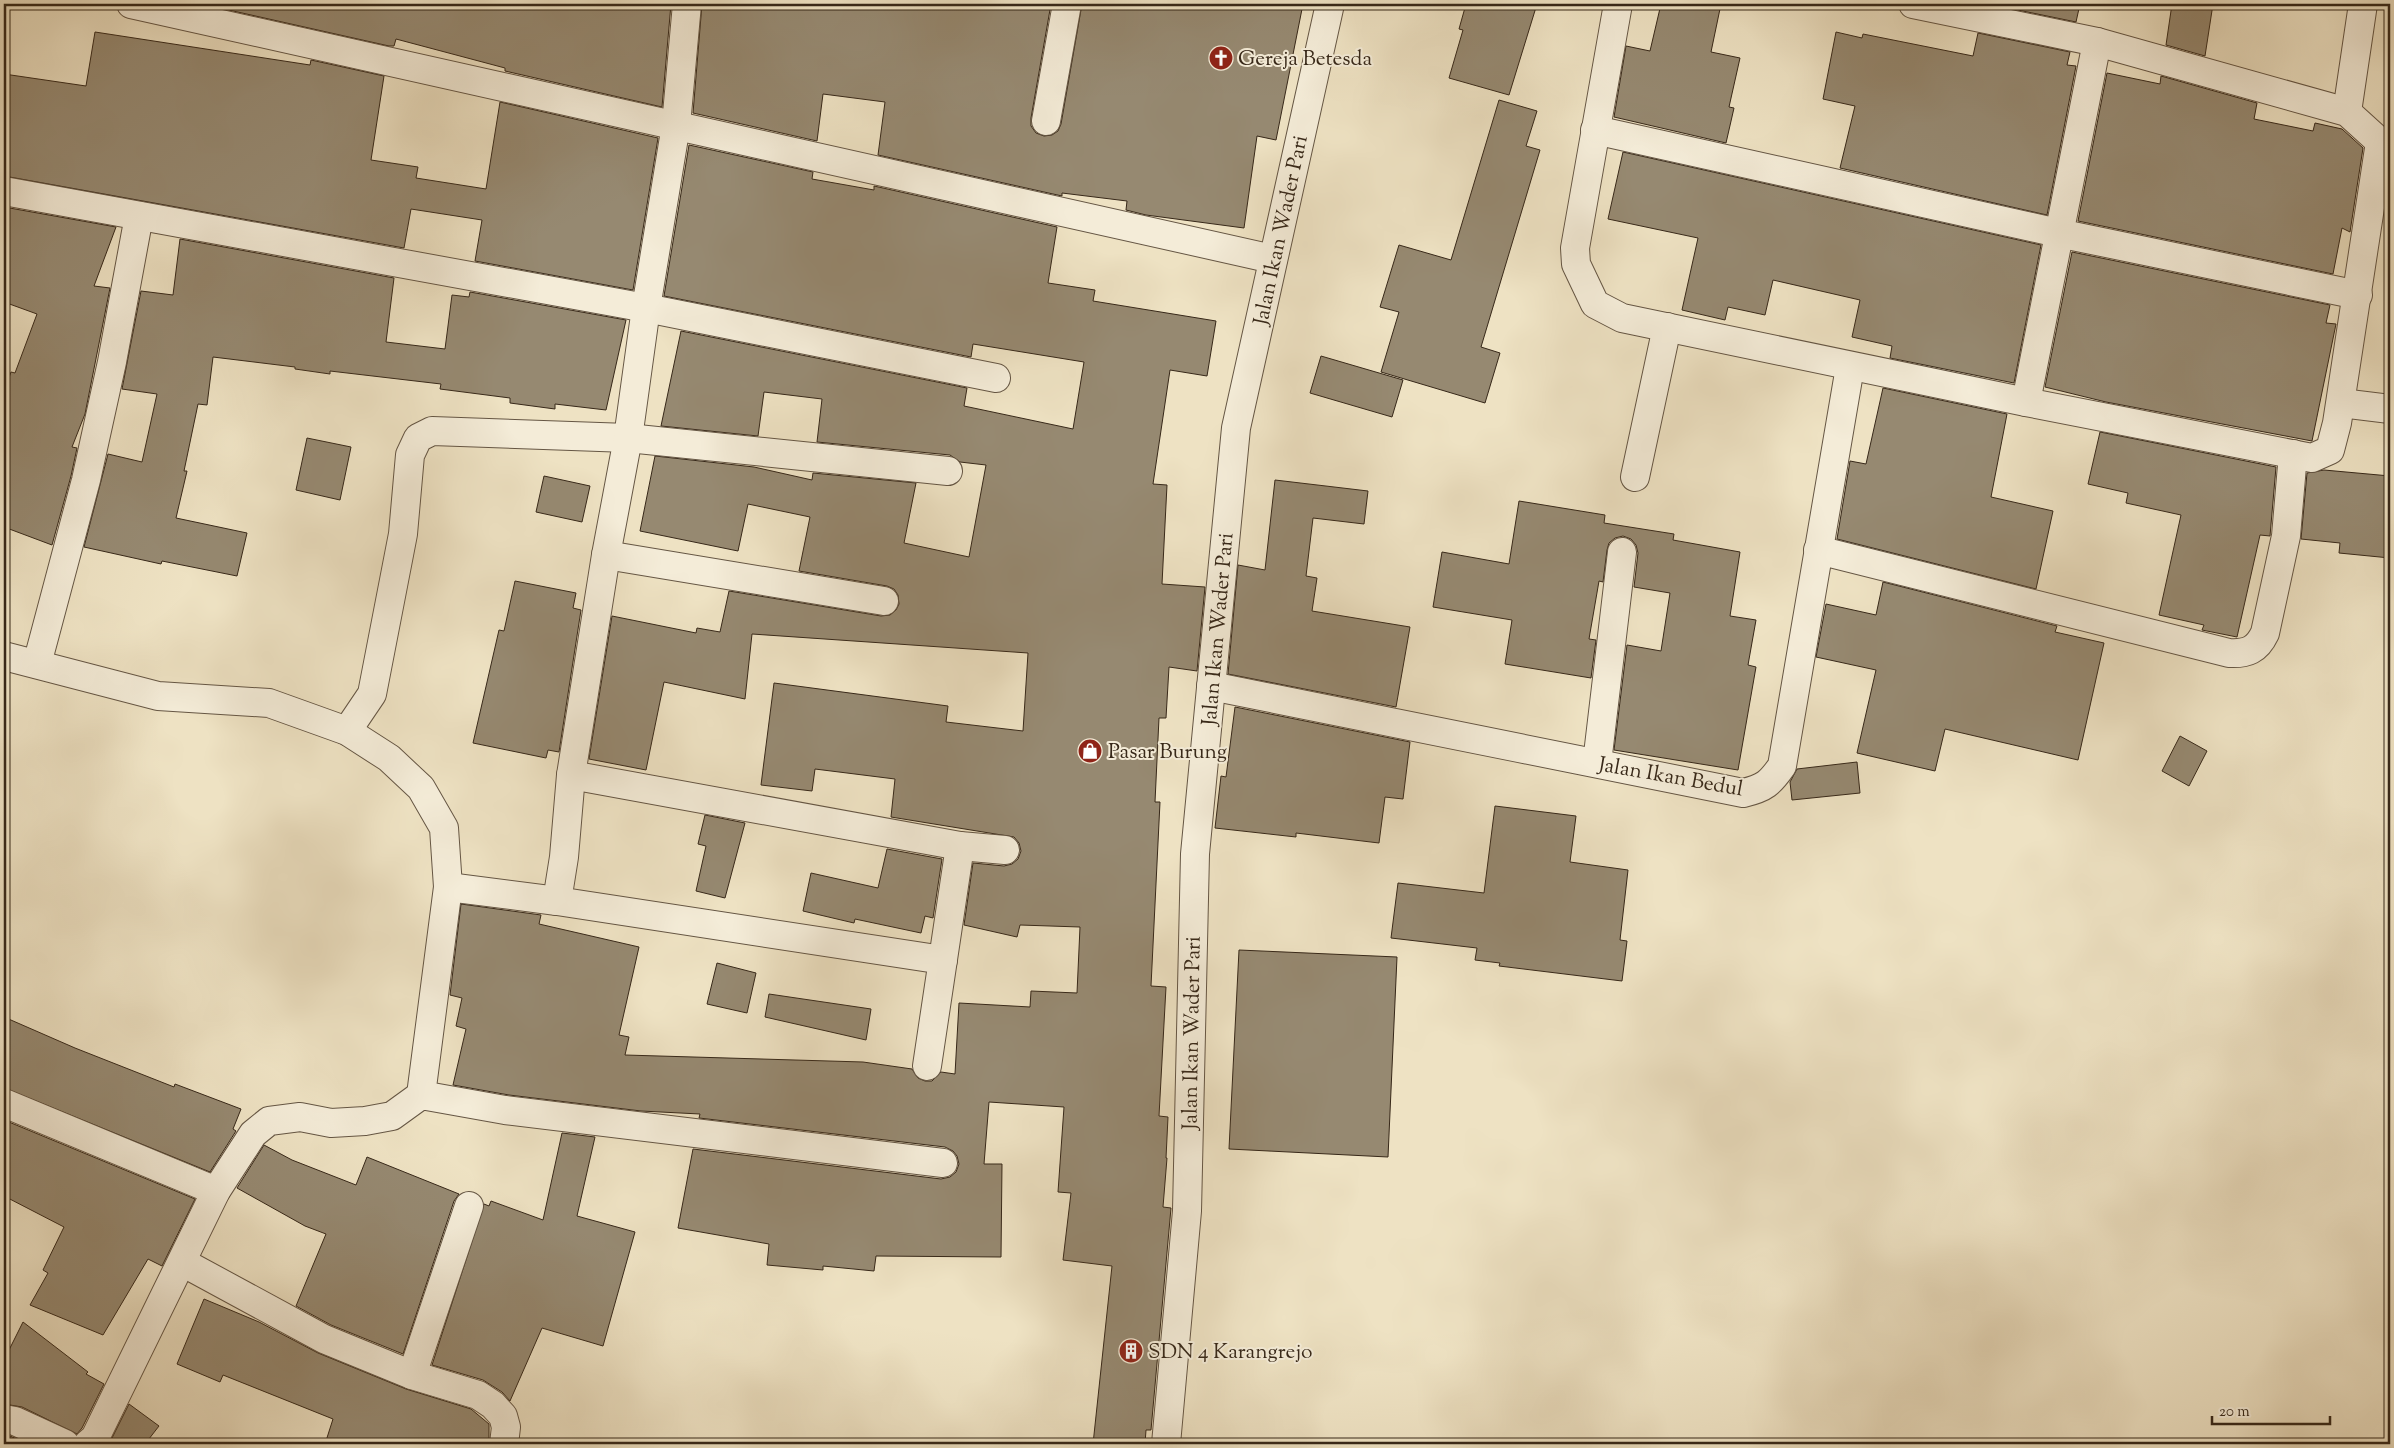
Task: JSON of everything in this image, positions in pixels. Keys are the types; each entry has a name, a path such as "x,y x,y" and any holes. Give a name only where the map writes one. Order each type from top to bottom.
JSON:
{"street":[{"path":"131,4 1273,259"},
{"path":"557,901 564,857 571,775 606,555 628,438 646,308 676,125 687,4"},
{"path":"1046,121 1067,4"},
{"name":"Jalan Ikan Wader Pari","path":"1166,1444 1187,1211 1195,854 1236,428 1330,4"},
{"path":"1618,4 1575,248 1576,264 1595,304 1622,318 1850,367 2026,402 2312,458 2330,450 2341,403 2385,142 2347,112 2097,42 1913,4"},
{"path":"2347,112 2363,4"},
{"path":"2026,402 2097,42"},
{"path":"1595,130 2058,233 2358,295"},
{"path":"4,191 646,308 996,378"},
{"path":"37,664 86,480 112,362 139,216"},
{"path":"1635,477 1667,327"},
{"name":"Jalan Ikan Bedul","path":"1211,686 1743,793 1760,790 1772,780 1782,766 1850,367"},
{"path":"2341,403 2390,409"},
{"path":"347,731 372,694 403,534 410,454 418,438 432,431 628,438 948,471"},
{"path":"1818,550 2229,653 2242,654 2252,650 2260,643 2265,633 2286,536 2293,454"},
{"path":"1597,763 1622,552"},
{"path":"606,555 884,601"},
{"path":"4,656 158,696 269,703 347,731 389,758 421,788 444,828 448,887 421,1095"},
{"path":"571,775 960,846 1005,850"},
{"path":"927,1066 960,846"},
{"path":"448,887 557,901 943,960"},
{"path":"88,1444 95,1438 216,1191 253,1134 269,1121 300,1117 330,1123 365,1121 392,1116 421,1095 505,1110 943,1163"},
{"path":"4,1103 216,1191"},
{"path":"412,1375 469,1206"},
{"path":"182,1262 324,1338 412,1375 478,1396 493,1405 503,1416 506,1427 504,1444"},
{"path":"4,1419 15,1421 65,1444"}],"building":[{"path":"202,4 671,4 662,107 505,71 505,68 396,39 394,46 389,46"},
{"path":"702,4 1051,4 1031,118 1031,126 1036,133 1044,136 1052,135 1058,131 1061,124 1082,4 1303,4 1276,140 1257,136 1244,228 1146,215 1126,210 1127,201 1062,193 1062,196 878,155 885,102 823,94 817,141 693,113"},
{"path":"1466,4 1537,4 1509,95 1449,78 1463,30 1459,29"},
{"path":"1661,4 1721,4 1711,52 1740,58 1729,107 1734,108 1726,143 1614,117 1626,46 1650,51"},
{"path":"2013,4 2080,4 2076,22 2013,9"},
{"path":"2172,4 2213,4 2205,56 2166,45"},
{"path":"95,32 310,65 311,60 384,76 371,160 418,167 416,178 486,189 500,102 658,138 633,290 475,261 482,220 411,209 404,248 4,176 4,74 86,86"},
{"path":"1836,32 1862,38 1863,34 1973,56 1978,33 2070,52 2067,65 2076,66 2047,215 1840,168 1855,106 1823,99"},
{"path":"2107,73 2160,84 2161,76 2257,103 2254,119 2313,131 2315,123 2342,129 2363,148 2350,232 2342,228 2333,274 2078,221"},
{"path":"1499,100 1537,111 1526,146 1540,150 1481,347 1500,353 1485,403 1381,372 1399,312 1380,307 1399,245 1451,260"},
{"path":"689,145 813,172 812,179 874,190 874,186 1057,227 1048,283 1095,290 1093,301 1216,321 1207,376 1170,370 1153,484 1167,485 1162,584 1205,587 1197,671 1169,667 1166,718 1159,718 1155,802 1160,802 1151,986 1166,987 1159,1116 1168,1117 1163,1207 1171,1208 1151,1430 1146,1430 1145,1444 1093,1444 1112,1266 1063,1260 1071,1193 1058,1192 1064,1107 989,1102 984,1164 1002,1164 1001,1257 876,1256 874,1271 823,1266 823,1270 767,1265 769,1244 678,1228 693,1149 941,1179 950,1177 956,1172 959,1164 957,1156 953,1151 945,1147 699,1118 700,1114 641,1111 509,1095 453,1085 466,1029 456,1026 462,998 450,995 461,904 541,915 539,924 639,947 619,1035 629,1037 625,1055 863,1062 912,1069 918,1078 932,1081 941,1072 955,1074 959,1003 1030,1007 1031,991 1077,993 1080,927 1020,925 1017,937 964,925 973,863 1004,866 1012,864 1018,859 1021,851 1019,843 1014,837 891,817 895,779 815,769 812,791 761,785 774,683 948,706 946,722 1023,731 1028,653 752,634 745,699 664,682 646,770 589,759 612,616 696,633 697,628 720,632 729,591 881,616 890,615 899,604 898,595 894,589 887,586 799,571 810,517 748,504 738,551 640,531 655,456 754,467 812,480 813,473 916,483 904,543 969,557 986,465 960,462 950,455 817,442 822,399 764,392 758,436 661,426 681,331 967,388 964,406 1073,429 1084,362 973,344 971,357 664,296"},
{"path":"1623,152 2041,245 2014,383 1890,358 1892,346 1852,337 1860,300 1773,280 1765,315 1728,307 1725,320 1682,310 1698,238 1608,219"},
{"path":"4,207 116,227 94,286 110,288 85,414 72,447 77,448 52,545 4,527 4,391 11,372 15,373 37,314 4,302"},
{"path":"180,239 394,278 386,342 445,349 452,295 469,297 470,292 626,320 606,410 555,404 555,409 510,403 510,398 440,389 441,384 330,371 330,374 295,369 295,367 213,357 207,405 198,404 184,471 187,471 176,518 247,533 237,576 162,561 161,564 84,547 108,454 142,462 157,394 122,389 141,291 173,295"},
{"path":"2072,252 2330,305 2326,323 2336,324 2312,441 2106,402 2045,387"},
{"path":"1321,356 1403,380 1392,417 1310,393"},
{"path":"1883,388 2007,414 1991,497 2053,511 2036,589 1837,539 1850,461 1866,464"},
{"path":"2100,432 2276,467 2270,536 2260,535 2237,637 2202,630 2204,625 2159,615 2181,515 2126,503 2128,493 2088,484"},
{"path":"307,438 351,447 340,500 296,490"},
{"path":"2324,470 2390,476 2390,558 2339,553 2340,543 2301,539 2307,473"},
{"path":"544,476 590,486 582,522 536,512"},
{"path":"1275,480 1368,491 1364,524 1313,518 1306,576 1317,578 1312,611 1410,627 1396,707 1228,674 1238,565 1265,570"},
{"path":"1519,501 1605,515 1604,523 1674,534 1673,540 1740,552 1730,616 1756,620 1748,665 1756,667 1738,770 1614,750 1627,645 1661,651 1670,593 1634,587 1638,553 1636,545 1631,539 1623,536 1615,538 1609,543 1603,582 1599,581 1589,639 1596,640 1591,678 1505,664 1512,620 1433,607 1442,552 1509,564"},
{"path":"515,581 576,593 573,608 581,610 559,752 548,750 546,758 473,743 499,630 504,631"},
{"path":"1883,582 2057,626 2055,632 2104,643 2078,760 1945,729 1935,771 1857,753 1876,670 1816,657 1826,604 1876,615"},
{"path":"1235,707 1410,742 1403,799 1385,797 1379,843 1296,833 1296,837 1215,828 1221,776 1226,777"},
{"path":"2180,736 2207,751 2189,786 2162,771"},
{"path":"1857,762 1860,793 1792,800 1790,782 1797,769"},
{"path":"1495,806 1576,816 1570,862 1628,870 1620,940 1627,941 1622,981 1499,966 1500,963 1475,960 1477,948 1391,938 1398,883 1484,893"},
{"path":"705,815 745,823 725,898 696,891 706,846 698,844"},
{"path":"887,849 942,859 933,918 925,916 921,933 855,919 854,923 803,911 811,873 878,888"},
{"path":"1239,950 1397,957 1388,1157 1229,1149"},
{"path":"717,963 756,973 747,1013 707,1004"},
{"path":"769,994 871,1009 866,1040 765,1017"},
{"path":"4,1017 75,1048 174,1087 175,1084 241,1109 233,1129 236,1131 210,1172 4,1088"},
{"path":"4,1120 195,1199 162,1266 148,1259 103,1335 30,1305 48,1273 43,1270 64,1227 4,1196"},
{"path":"562,1133 595,1137 577,1216 635,1232 603,1346 542,1328 510,1401 502,1392 483,1380 432,1365 484,1204 489,1206 491,1201 543,1220"},
{"path":"264,1145 292,1160 356,1185 367,1157 459,1194 454,1201 403,1354 331,1325 296,1306 326,1234 305,1226 237,1188"},
{"path":"204,1299 259,1322 318,1353 406,1389 471,1409 489,1424 489,1444 325,1444 333,1419 223,1375 220,1382 177,1364"},
{"path":"23,1322 88,1372 86,1374 104,1384 82,1428 77,1434 22,1407 4,1404 4,1360"},
{"path":"129,1404 159,1426 145,1444 109,1444"},
{"path":"4,1435 10,1436 28,1444 4,1444"}],"place":[{"name":"Gereja Betesda","path":"1221,58"},
{"name":"Pasar Burung","path":"1090,751"},
{"name":"SDN 4 Karangrejo","path":"1131,1351"}]}
